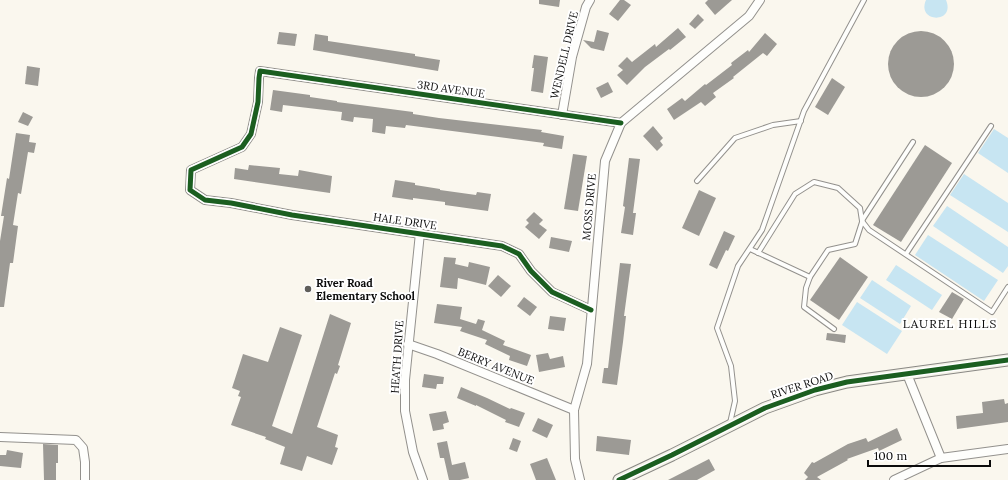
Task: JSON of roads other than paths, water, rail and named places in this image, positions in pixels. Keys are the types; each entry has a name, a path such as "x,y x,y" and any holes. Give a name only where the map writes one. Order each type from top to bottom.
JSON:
{"main road":[{"name":"RIVER ROAD","path":"618,480 771,405 815,390 847,382 1008,360"}],"street":[{"name":"WENDELL DRIVE","path":"562,115 572,56 586,7 590,0"},
{"name":"MOSS DRIVE","path":"580,480 575,459 574,410 587,364 605,161 621,123 749,16 760,0"},
{"name":"3RD AVENUE","path":"195,194 190,190 191,170 242,147 251,134 258,102 260,72 621,123"},
{"name":"HALE DRIVE","path":"195,194 205,200 231,203 292,215 502,246 519,254 531,271 552,292 591,310"},
{"name":"HEATH DRIVE","path":"420,233 405,380 406,412 413,452 423,480"},
{"name":"BERRY AVENUE","path":"408,344 437,354 574,410"},
{"path":"907,374 941,458"},
{"path":"0,437 76,440 83,448 85,480"},
{"path":"894,480 941,458 1008,449"}],"lane":[{"path":"730,426 734,400 731,366 717,328 738,266 762,230 804,111 864,0"},
{"path":"698,181 735,138 772,125 801,121"},
{"path":"906,254 990,126"},
{"path":"834,330 804,307 806,288 810,278 828,250 855,244 862,221 913,142"},
{"path":"758,253 795,194 814,182 838,188 860,208 862,221 869,230 992,312 1008,287"},
{"path":"750,249 810,278"}],"water":[{"path":"926,0 946,0 948,8 946,13 941,17 936,18 926,13 924,8"},
{"path":"994,129 1008,138 1008,173 978,153"},
{"path":"964,174 1008,203 1008,232 950,195"},
{"path":"947,206 1008,247 1008,266 1003,273 933,226"},
{"path":"928,235 998,280 984,301 915,255"},
{"path":"896,265 942,295 932,310 886,280"},
{"path":"872,280 911,306 900,324 860,298"},
{"path":"857,302 902,331 887,354 842,325"}],"place":[{"name":"River Road Elementary School","path":"308,289"}],"district":[{"name":"LAUREL HILLS","path":"950,323"}]}
